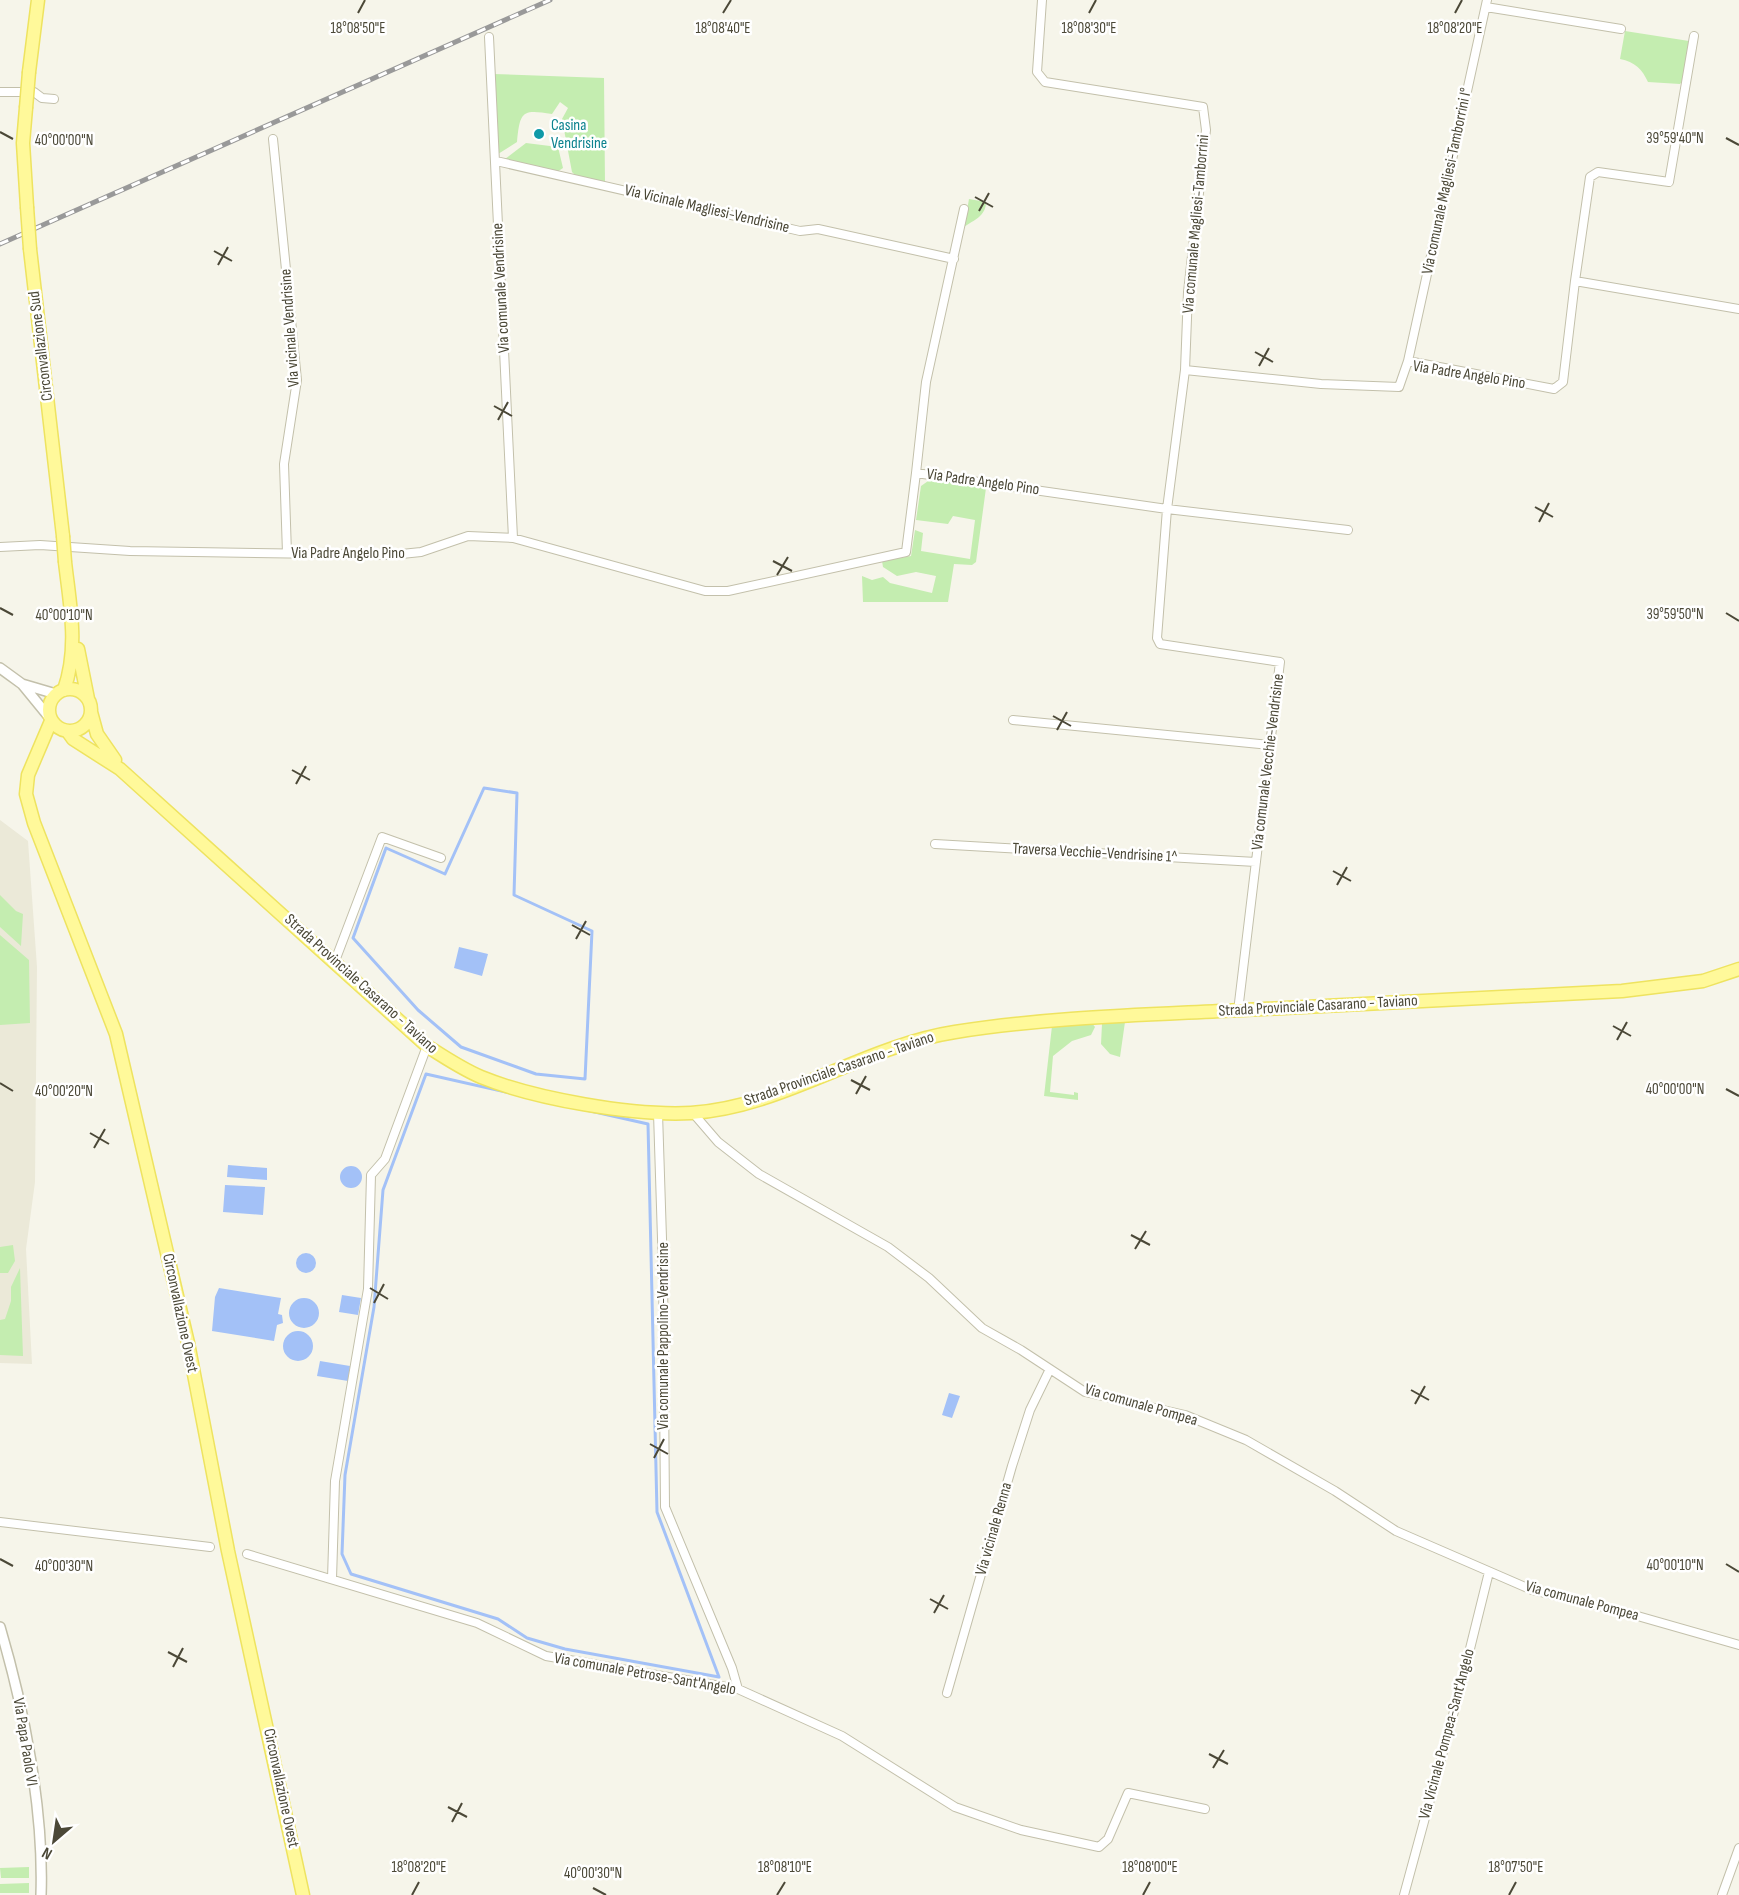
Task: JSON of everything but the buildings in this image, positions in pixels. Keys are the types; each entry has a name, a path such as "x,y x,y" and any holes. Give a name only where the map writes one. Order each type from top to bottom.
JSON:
{"main road":[{"name":"Circonvallazione Sud","path":"38,0 23,143 30,249 74,636 72,665 60,692 50,701 50,719"},
{"path":"74,636 97,734 120,769"},
{"path":"42,745 65,731 81,728 90,717 90,707 76,690 60,692"},
{"path":"50,719 65,731"},
{"name":"Circonvallazione Ovest","path":"50,719 42,745 28,775 26,794 34,823 116,1034 188,1343 228,1551 303,1895"},
{"name":"Strada Provinciale Casarano - Taviano","path":"65,731 73,739 120,769 427,1046 478,1076 508,1087 589,1104 658,1113 693,1113 750,1101 867,1058 949,1033 1036,1022 1135,1014 1238,1011 1622,991 1703,981 1739,969"}],"street":[{"name":"Via comunale Magliesi-Tamborrini","path":"1042,0 1037,72 1045,82 1203,107 1206,130 1188,292 1185,369"},
{"path":"1486,3 1621,29"},
{"name":"Via comunale Magliesi-Tamborrini I°","path":"1408,361 1486,3"},
{"name":"Via Padre Angelo Pino","path":"1185,369 1321,384 1399,387 1408,361 1554,389 1563,382 1590,177 1598,172 1669,182 1694,36"},
{"name":"Via comunale Vendrisine","path":"489,37 513,538"},
{"path":"0,92 34,92 42,98 54,99"},
{"name":"Via vicinale Vendrisine","path":"273,139 297,380 284,464 287,553"},
{"name":"Via Vicinale Magliesi-Vendrisine","path":"496,161 800,231 818,229 954,259"},
{"path":"916,472 926,382 964,208"},
{"path":"1575,281 1739,309"},
{"path":"1167,509 1185,369"},
{"name":"Via Padre Angelo Pino","path":"0,547 40,545 130,551 392,555 421,552 468,536 513,538 705,591 728,591 906,552 916,472 1167,509 1348,530"},
{"name":"Via comunale Vecchie-Vendrisine","path":"1167,509 1157,638 1160,644 1280,662 1238,1011"},
{"path":"0,668 22,684 50,719"},
{"path":"22,684 60,692"},
{"path":"1013,720 1270,745"},
{"path":"335,962 382,837 441,858"},
{"name":"Traversa Vecchie-Vendrisine 1^","path":"935,844 1256,862"},
{"path":"332,1580 335,1481 368,1289 371,1175 385,1159 427,1046"},
{"name":"Via comunale Pappolino-Vendrisine","path":"658,1113 663,1270 665,1507 732,1668 738,1689"},
{"name":"Via comunale Pompea","path":"693,1113 718,1142 759,1174 888,1246 929,1278 982,1328 1050,1368 1085,1392 1185,1415 1246,1440 1335,1491 1396,1531 1532,1590 1620,1611 1739,1645"},
{"name":"Via vicinale Renna","path":"947,1693 1012,1466 1030,1410 1050,1368"},
{"path":"0,1522 210,1547"},
{"name":"Via comunale Petrose-Sant'Angelo","path":"247,1554 477,1623 546,1656 738,1689 842,1736 955,1807 1021,1830 1099,1847 1108,1839 1128,1792 1205,1809"},
{"name":"Via Vicinale Pompea-Sant'Angelo","path":"1404,1895 1489,1572"},
{"name":"Via Papa Paolo VI","path":"0,1627 15,1680 28,1755 42,1869 41,1895"},
{"path":"1722,1895 1739,1848"}],"shaded area":[{"path":"0,820 28,841 37,967 35,1182 26,1249 32,1364 0,1363"}],"green space":[{"path":"1625,31 1689,41 1684,79 1680,84 1648,82 1637,67 1620,59"},
{"path":"493,74 604,78 605,184 576,176 572,172 562,119 568,108 560,102 552,114 529,112 524,114 521,118 517,142 498,154"},
{"path":"526,143 558,147 563,168 557,172 505,159"},
{"path":"969,199 986,202 984,211 979,217 964,227"},
{"path":"931,479 986,488 976,562 972,565 954,564 948,602 863,602 862,576 872,580 883,577 890,583 932,593 936,576 916,572 897,576 883,567 882,561 911,556 915,530 923,533 921,551 970,559 975,520 953,516 948,524 916,520 921,486"},
{"path":"0,895 16,911 23,914 21,946 0,927"},
{"path":"0,935 29,960 30,1023 0,1025"},
{"path":"1125,1022 1120,1057 1110,1054 1101,1044 1102,1024"},
{"path":"1092,1023 1095,1027 1091,1035 1072,1041 1053,1056 1050,1092 1074,1095 1074,1092 1078,1093 1078,1100 1044,1096 1052,1026"},
{"path":"13,1245 15,1261 8,1273 0,1273 0,1247"},
{"path":"20,1268 23,1356 0,1355 0,1320 5,1319 11,1301 11,1287"},
{"path":"29,1867 29,1878 1,1878 0,1868"},
{"path":"29,1883 29,1893 0,1893 0,1884"}],"water":[{"path":"459,947 488,954 482,976 454,968"},
{"path":"228,1165 267,1168 267,1180 227,1177"},
{"path":"351,1166 359,1169 362,1177 359,1185 351,1188 343,1185 340,1177 343,1169"},
{"path":"225,1185 265,1187 263,1215 223,1212"},
{"path":"306,1253 313,1256 316,1263 313,1270 306,1273 299,1270 296,1263 299,1256"},
{"path":"219,1288 281,1298 278,1314 282,1315 283,1323 277,1325 274,1341 212,1331 215,1297"},
{"path":"342,1295 361,1298 358,1315 339,1312"},
{"path":"304,1298 315,1302 319,1313 315,1324 304,1328 293,1324 289,1313 293,1302"},
{"path":"298,1331 309,1335 313,1346 309,1357 298,1361 287,1357 283,1346 287,1335"},
{"path":"320,1361 350,1366 348,1381 317,1376"},
{"path":"949,1393 960,1396 952,1418 942,1415"}],"waterway":[{"path":"484,788 517,793 514,895 592,931 585,1079 536,1074 461,1047 418,1010 353,938 386,848 445,874 484,788"},
{"path":"426,1074 648,1124 657,1512 719,1677 565,1649 527,1638 498,1619 351,1574 342,1554 345,1475 374,1307 383,1190 426,1074"}],"railway":[{"path":"0,244 550,0"}],"place":[{"name":"Casina Vendrisine","path":"539,134"}]}
